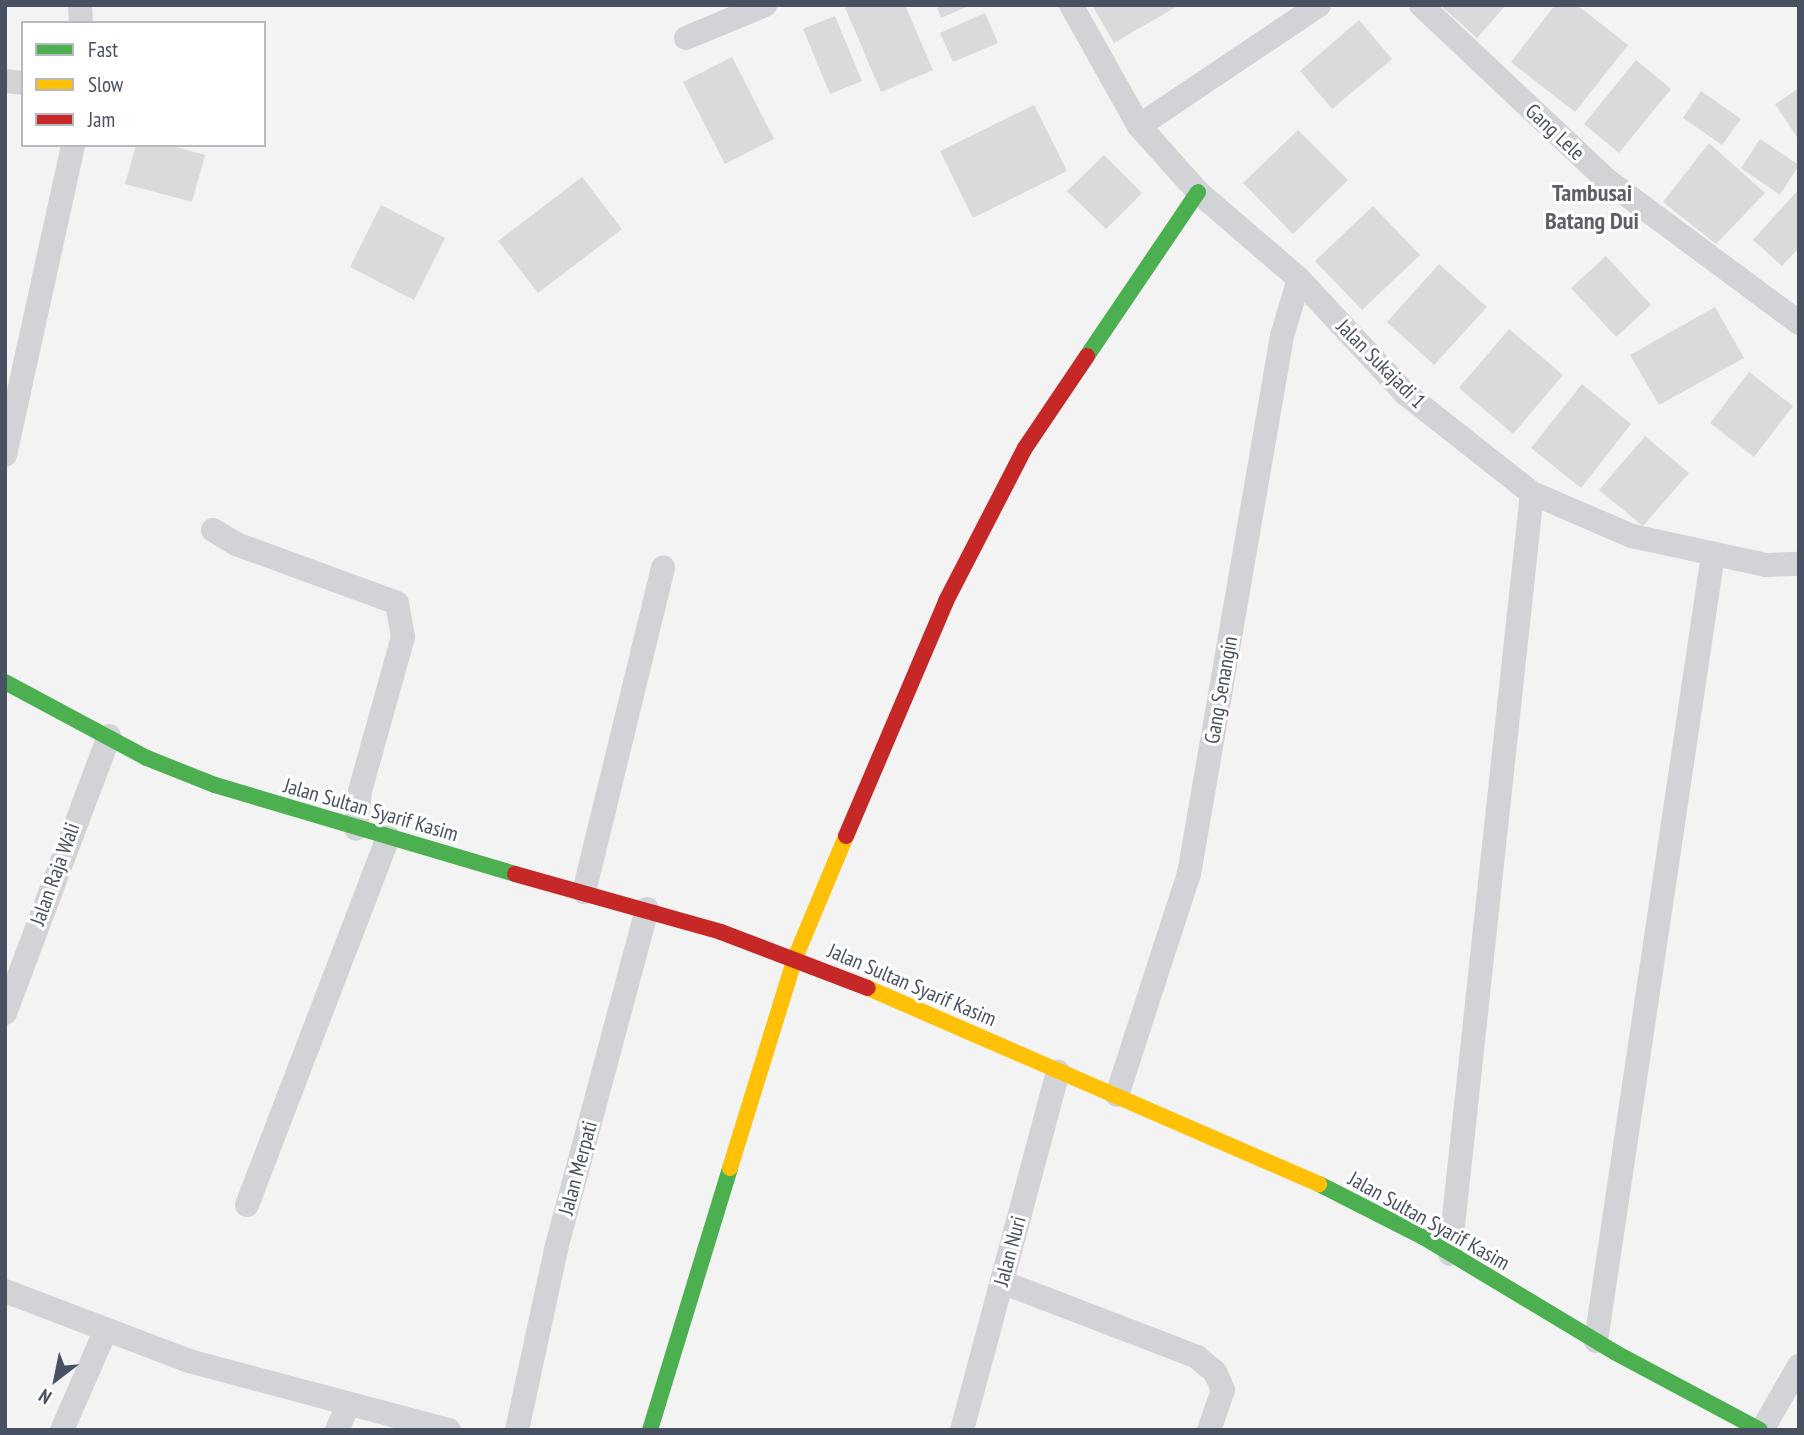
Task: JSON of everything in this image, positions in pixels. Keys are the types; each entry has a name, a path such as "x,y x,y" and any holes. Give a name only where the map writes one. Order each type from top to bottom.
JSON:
{"street":[{"path":"685,38 765,5"},
{"name":"Jalan Sukajadi 1","path":"1071,5 1139,125 1198,192 1299,279 1406,394 1532,493 1632,536 1766,565 1799,564"},
{"path":"1139,125 1319,5"},
{"name":"Gang Lele","path":"1421,5 1608,181 1799,323"},
{"path":"5,455 73,147"},
{"path":"650,1430 795,958 946,601 1024,448 1198,192"},
{"name":"Gang Senangin","path":"1117,1095 1189,874 1282,336 1299,279"},
{"path":"1450,1254 1532,493"},
{"path":"213,530 236,544 397,603 403,637 360,791 356,829"},
{"path":"1596,1341 1713,554"},
{"path":"584,892 663,567"},
{"name":"Jalan Sultan Syarif Kasim","path":"5,682 147,758 215,785 356,829 647,909 795,958 1117,1095 1313,1181 1450,1254 1596,1341 1761,1430"},
{"name":"Jalan Raja Wali","path":"5,1013 109,736"},
{"path":"247,1205 388,837"},
{"name":"Jalan Merpati","path":"517,1430 556,1249 647,909"},
{"name":"Jalan Nuri","path":"962,1430 1058,1072"},
{"path":"1002,1282 1197,1357 1215,1372 1223,1390 1209,1430"},
{"path":"5,1292 189,1361 449,1430"},
{"path":"62,1430 106,1330"},
{"path":"1761,1430 1799,1366"},
{"path":"337,1430 348,1405"}],"building":[{"path":"844,5 905,5 933,70 881,92"},
{"path":"936,5 971,5 941,18"},
{"path":"1092,5 1179,5 1114,43"},
{"path":"1440,5 1506,5 1477,38"},
{"path":"1555,5 1577,5 1628,45 1575,112 1511,62"},
{"path":"985,13 998,43 953,62 940,33"},
{"path":"835,16 862,81 830,94 803,29"},
{"path":"1359,20 1392,59 1332,109 1300,71"},
{"path":"732,57 774,139 725,164 683,82"},
{"path":"1636,60 1671,89 1619,153 1584,124"},
{"path":"1799,88 1799,140 1775,104"},
{"path":"1701,91 1741,119 1722,145 1683,118"},
{"path":"1034,105 1067,171 973,218 940,151"},
{"path":"1298,130 1348,180 1293,234 1243,183"},
{"path":"1760,139 1799,165 1780,195 1741,168"},
{"path":"1709,143 1765,193 1716,244 1663,202"},
{"path":"135,147 176,147 205,155 192,202 125,184"},
{"path":"1104,155 1142,193 1106,229 1067,191"},
{"path":"582,177 622,229 538,293 498,241"},
{"path":"1799,189 1799,248 1782,266 1753,240"},
{"path":"381,205 445,238 414,300 350,267"},
{"path":"1373,206 1420,255 1362,310 1315,261"},
{"path":"1606,256 1651,305 1616,337 1571,288"},
{"path":"1439,264 1487,307 1434,365 1387,322"},
{"path":"1715,307 1744,358 1659,405 1630,355"},
{"path":"1509,329 1563,375 1513,434 1459,388"},
{"path":"1749,372 1793,406 1754,457 1710,423"},
{"path":"1582,384 1631,424 1581,488 1531,448"},
{"path":"1645,436 1689,473 1643,526 1599,490"}],"traffic: fast":[{"path":"1087,356 1198,192"},
{"path":"5,682 147,758 215,785 515,874"},
{"path":"650,1430 730,1168"},
{"path":"1319,1184 1423,1237 1616,1353 1760,1430"}],"traffic: slow":[{"path":"730,1168 795,958 846,836"},
{"path":"868,988 1319,1184"}],"traffic: jam":[{"path":"846,836 946,601 1025,448 1087,356"},
{"path":"515,874 721,932 868,988"}],"district":[{"name":"Tambusai Batang Dui","path":"1592,207"}]}
